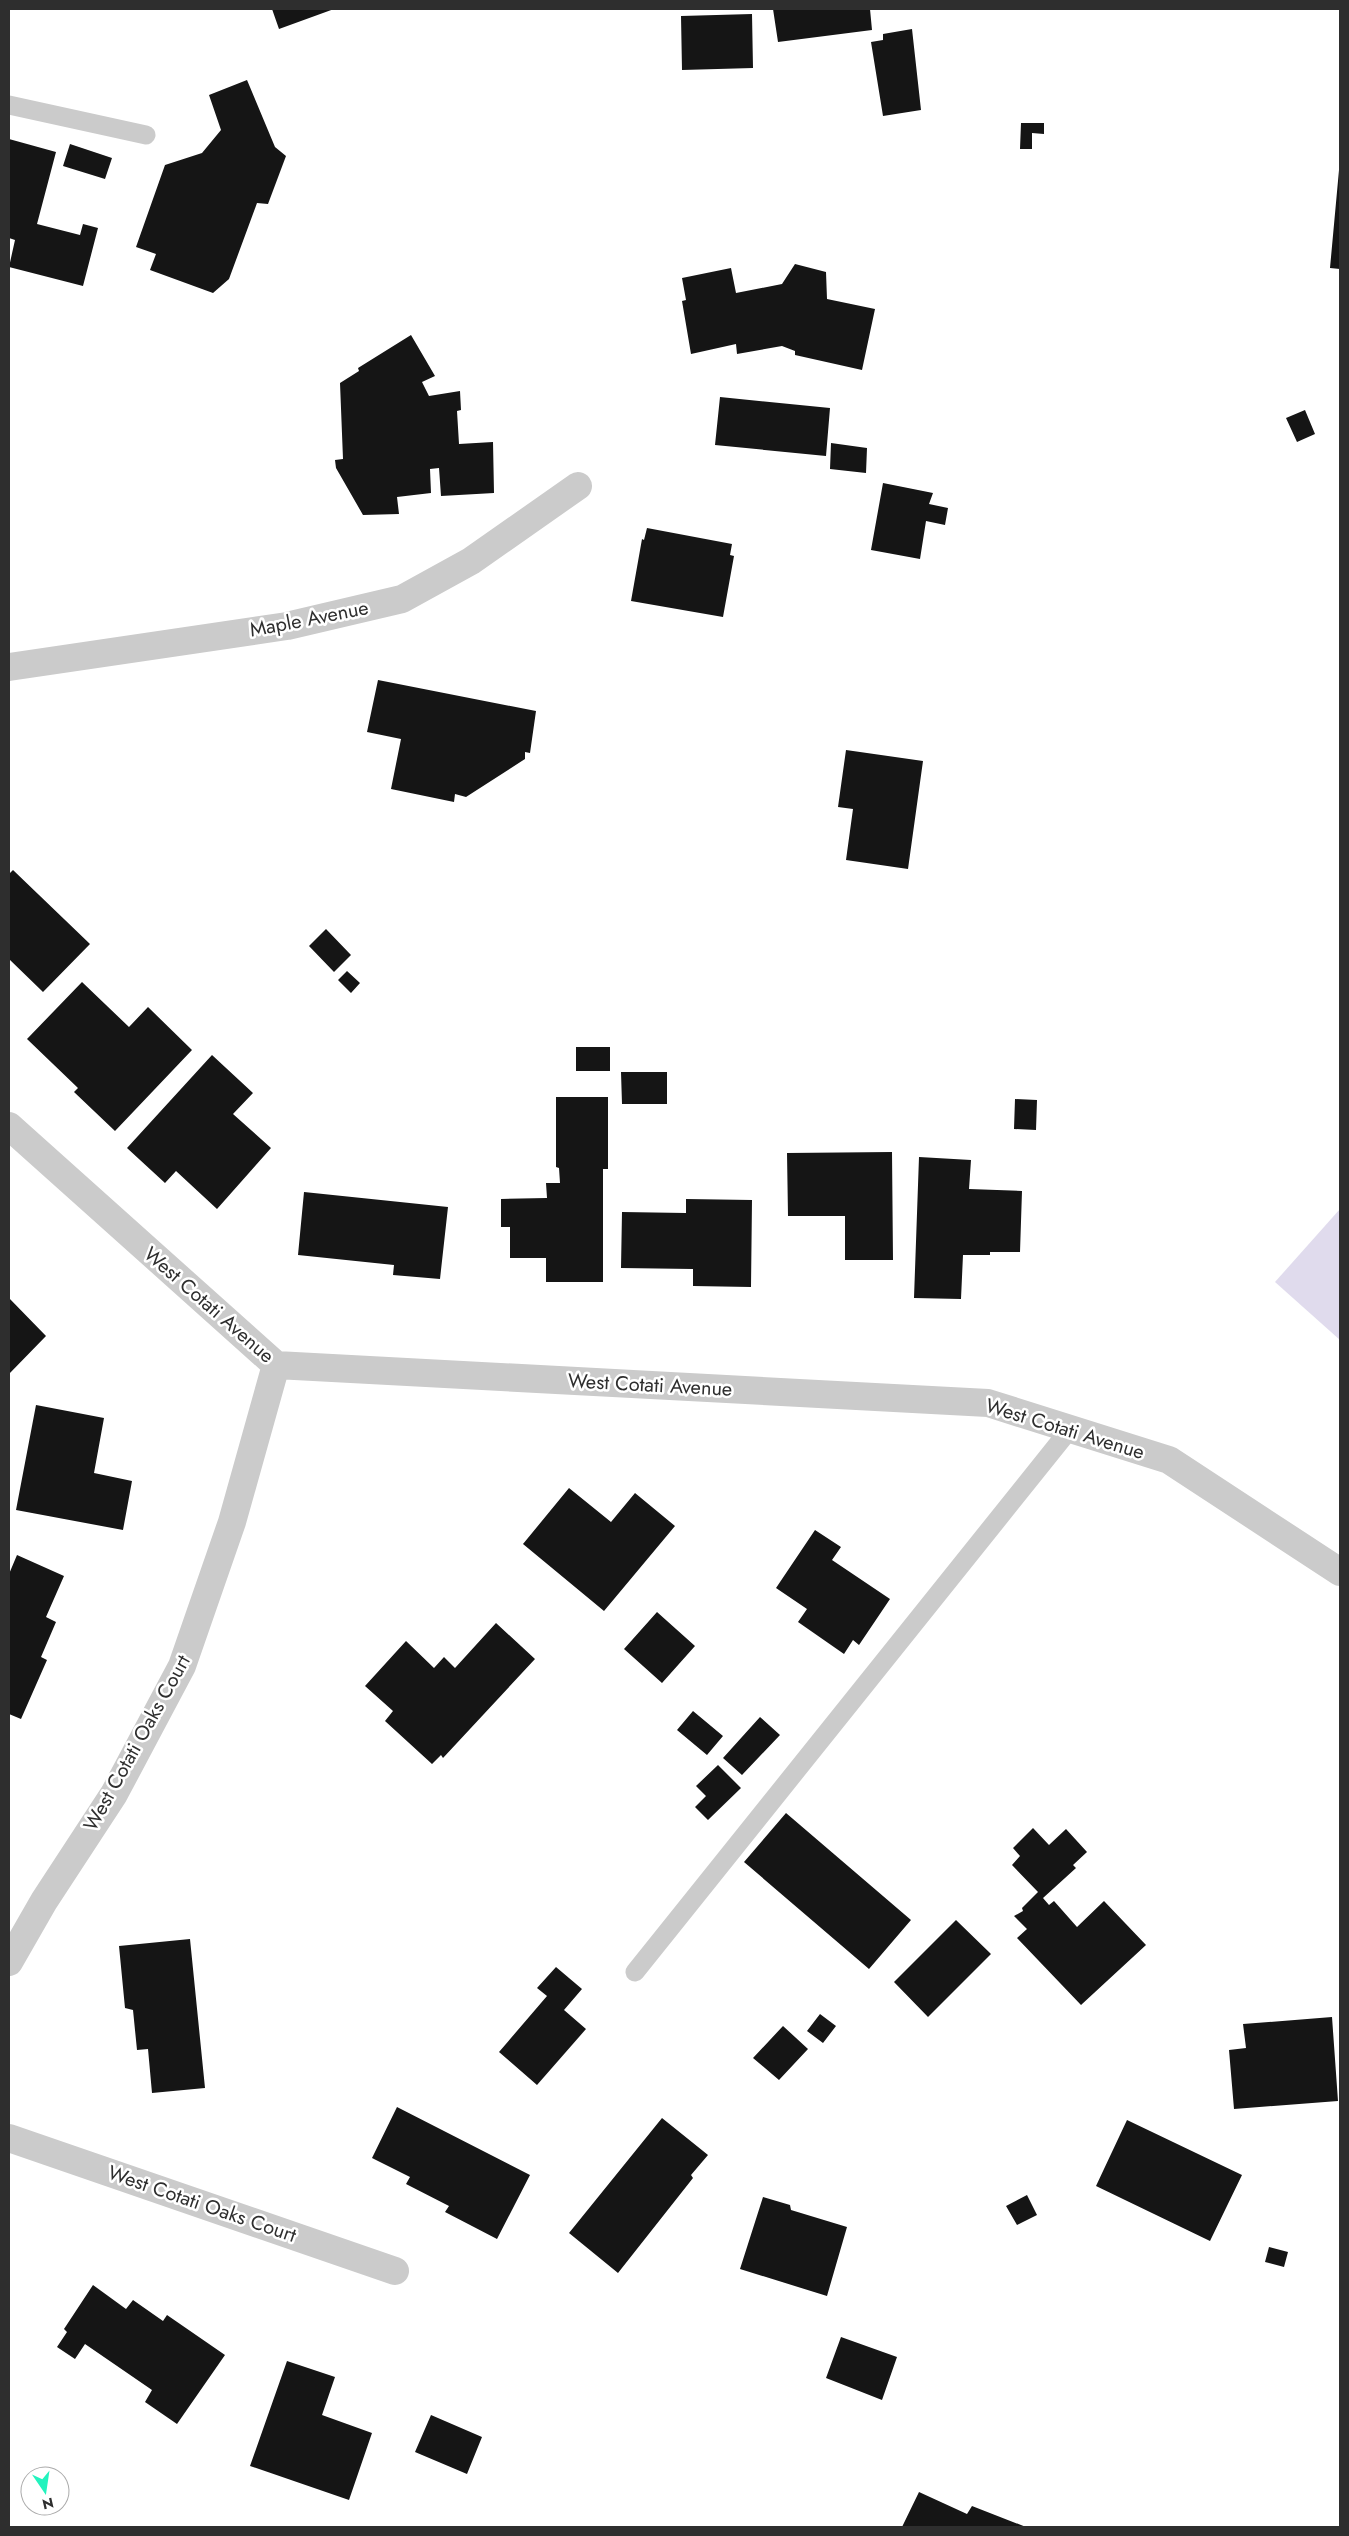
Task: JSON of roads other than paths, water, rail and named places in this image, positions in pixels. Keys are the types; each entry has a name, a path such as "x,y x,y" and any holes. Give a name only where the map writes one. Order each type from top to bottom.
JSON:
{"street":[{"name":"Maple Avenue","path":"9,666 287,626 402,599 470,561 578,486"},
{"name":"West Cotati Avenue","path":"9,1126 276,1365 988,1403 1168,1460 1340,1572"},
{"name":"West Cotati Oaks Court","path":"9,1962 44,1901 114,1794 182,1666 232,1522 276,1365"},
{"name":"West Cotati Oaks Court","path":"9,2138 395,2271"}],"lane":[{"path":"9,105 146,136"},
{"path":"635,1972 1070,1429"}]}
